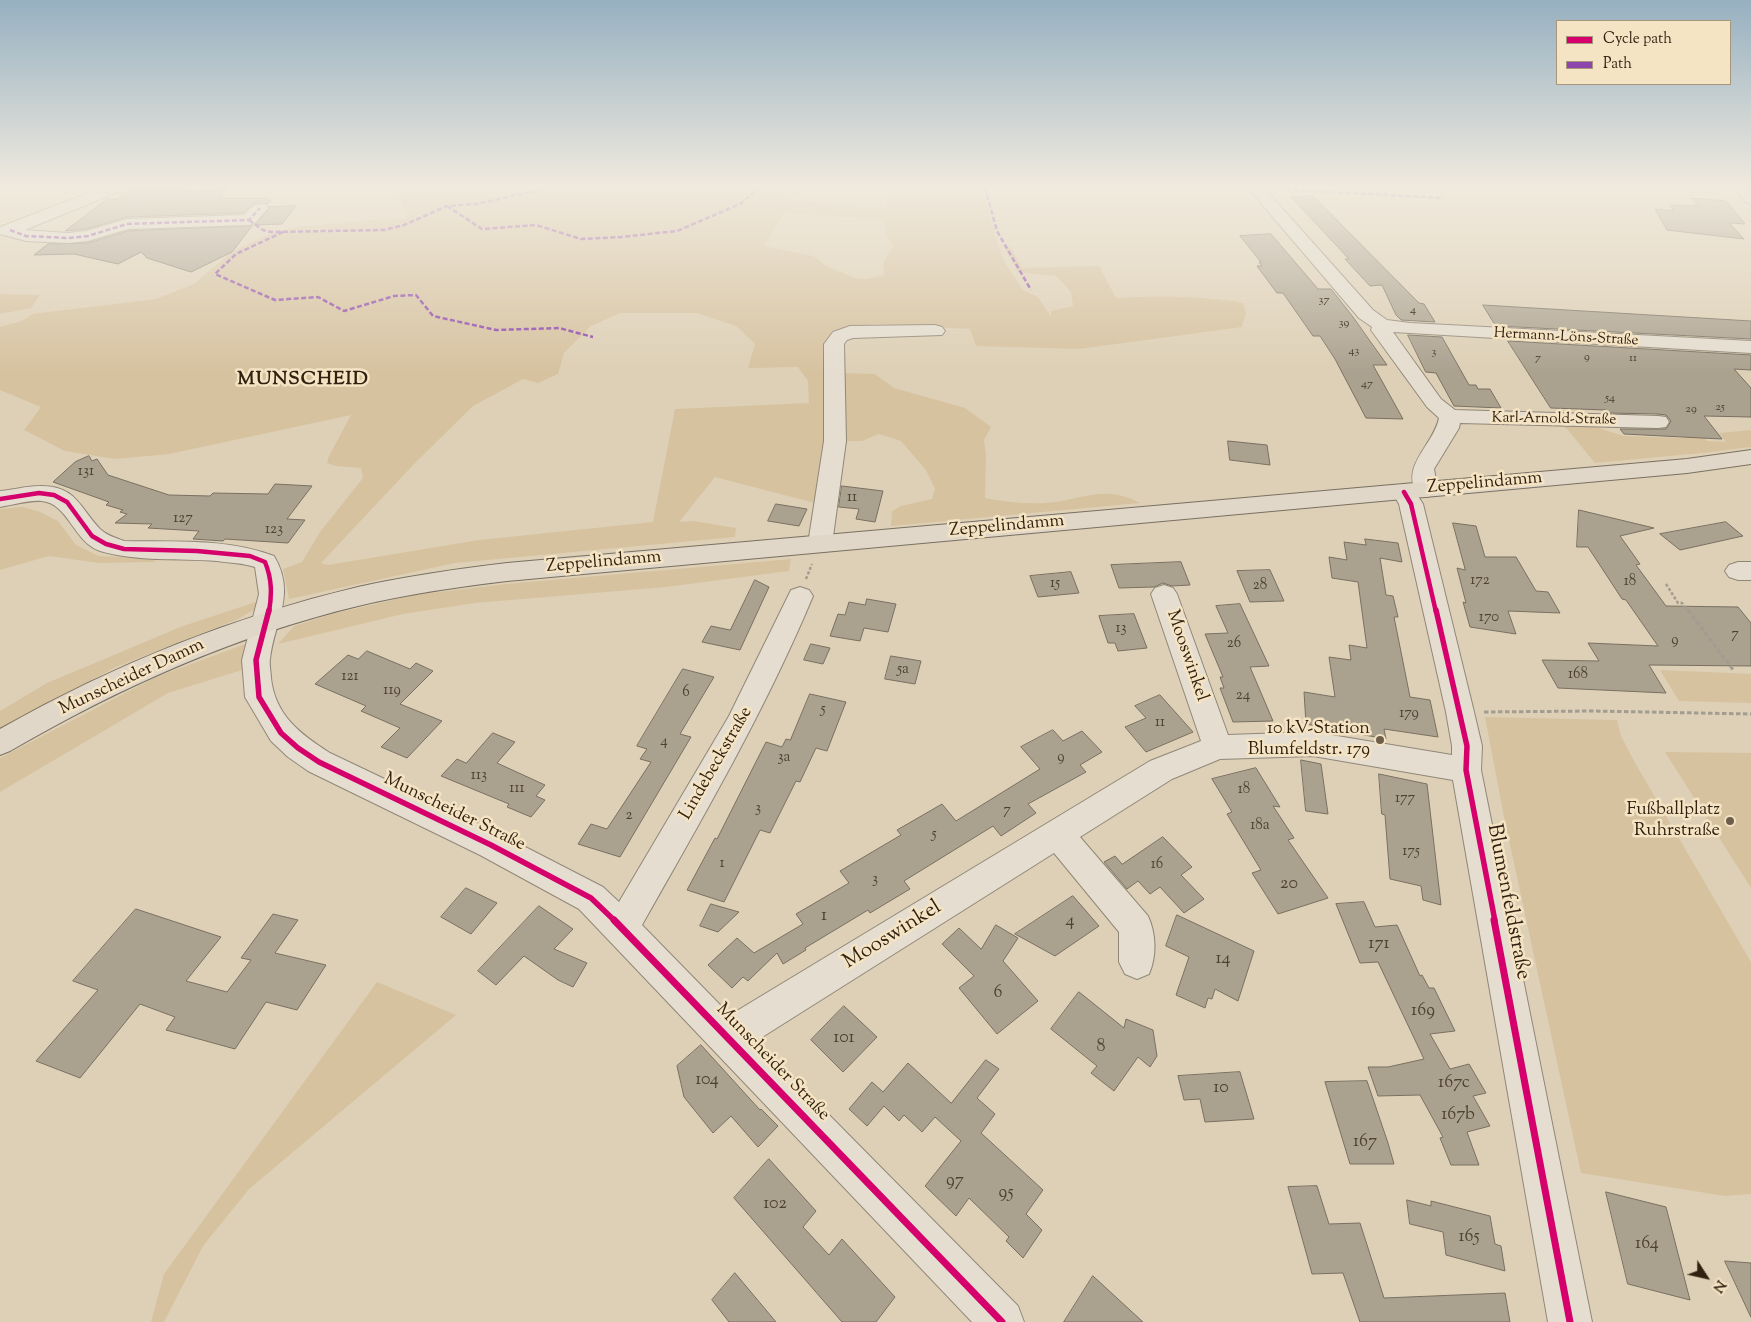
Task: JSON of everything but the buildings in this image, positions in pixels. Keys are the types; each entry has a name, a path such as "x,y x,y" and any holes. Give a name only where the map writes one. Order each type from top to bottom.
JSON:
{"main road":[{"name":"Zeppelindamm","path":"267,621 412,585 460,578 1687,466 1751,457"},
{"name":"Munscheider Damm","path":"0,744 84,697 143,669 206,643 267,621"}],"street":[{"path":"1310,250 1366,314 1382,325 1381,330 1434,403 1450,416 1448,428 1423,469 1415,491"},
{"name":"Hermann-Löns-Straße","path":"1382,325 1410,330 1751,348"},
{"path":"820,544 835,440 834,344 840,336 850,332 935,331"},
{"name":"Karl-Arnold-Straße","path":"1450,416 1658,422"},
{"name":"Blumenfeldstraße","path":"1415,491 1411,504 1467,746 1466,770 1570,1322"},
{"name":"Munscheider Straße","path":"0,499 39,493 54,495 67,502 92,536 106,544 124,548 197,551 250,556 265,562 269,572 272,594 267,621 256,660 259,698 281,733 298,748 319,762 491,845 591,898 728,1037 1002,1322"},
{"name":"Mooswinkel","path":"1164,594 1218,747"},
{"name":"Lindebeckstraße","path":"622,928 751,705 775,657 800,596"},
{"name":"Mooswinkel","path":"728,1037 1161,770 1218,747 1313,744 1466,770"},
{"path":"1057,834 1136,927 1137,962"}],"path":[{"path":"800,596 820,544"},
{"path":"1666,584 1678,603 1682,603 1734,671"},
{"path":"1460,712 1593,710 1751,714"}],"shaded area":[{"path":"236,250 782,250 813,256 826,266 855,278 866,279 884,275 883,264 891,250 1000,250 1004,261 1023,290 1038,297 1051,317 1051,311 1073,306 1071,292 1056,276 1018,272 1006,250 1012,250 1022,268 1099,266 1116,298 1180,297 1212,299 1243,303 1246,313 1242,327 1079,349 976,346 970,329 874,324 834,330 830,365 842,373 875,374 894,388 965,408 991,427 984,440 986,455 985,498 1000,501 1046,503 1104,494 1127,497 1140,503 891,526 892,511 901,506 932,499 935,489 926,470 901,441 879,434 862,441 842,441 815,503 715,477 679,522 693,521 736,528 735,537 455,563 289,599 283,569 302,562 320,532 363,478 361,468 336,466 327,463 351,415 169,454 115,459 65,451 24,430 41,407 0,390 0,327 22,321 32,314 156,299 194,284","holes":["620,313 697,313 736,326 755,344 748,368 798,367 808,381 809,403 675,409 653,522 479,540 328,565 321,563 415,463 473,406 523,379 538,383 558,374 564,353 591,326"]},
{"path":"0,294 40,295 31,308 0,314"},
{"path":"1674,401 1707,441 1726,442 1719,433 1751,430 1751,447 1595,463 1567,429 1556,422 1586,424 1624,436 1684,438 1676,426 1664,425 1653,410"},
{"path":"23,507 40,512 58,521 76,545 99,556 155,558 155,562 99,563 49,556 0,570 0,509"},
{"path":"791,559 789,571 666,587 475,603 403,614 278,644 294,626 332,614 414,595 506,584"},
{"path":"259,601 257,608 236,620 116,667 0,729 0,711 47,683 183,626"},
{"path":"248,643 242,670 168,693 0,792 0,758 156,677"},
{"path":"1660,670 1751,674 1751,703 1679,701"},
{"path":"1485,717 1617,720 1621,736 1634,761 1751,962 1751,1194 1725,1196 1581,1173 1504,817"},
{"name":"Fußballplatz Ruhrstraße","path":"1665,752 1751,753 1751,888"},
{"path":"377,982 456,1015 249,1189 203,1246 164,1322 151,1322 164,1274"}],"marked path":[{"path":"245,250 236,254 215,274 275,300 318,297 344,311 394,296 416,295 433,316 496,330 559,328 593,337"},
{"path":"1008,250 1031,290"}],"cycle path":[{"path":"1404,492 1411,504 1467,746 1466,770 1570,1322"},
{"path":"0,499 39,493 54,495 67,502 92,536 106,544 124,549 197,551 250,556 265,562 269,572 272,594 267,621 256,660 259,697 281,733 298,748 319,762 491,845 591,898 1002,1322"}],"place":[{"name":"10 kV-Station Blumfeldstr. 179","path":"1380,740"},
{"name":"Fußballplatz Ruhrstraße","path":"1730,821"}],"district":[{"name":"MUNSCHEID","path":"303,381"}]}
